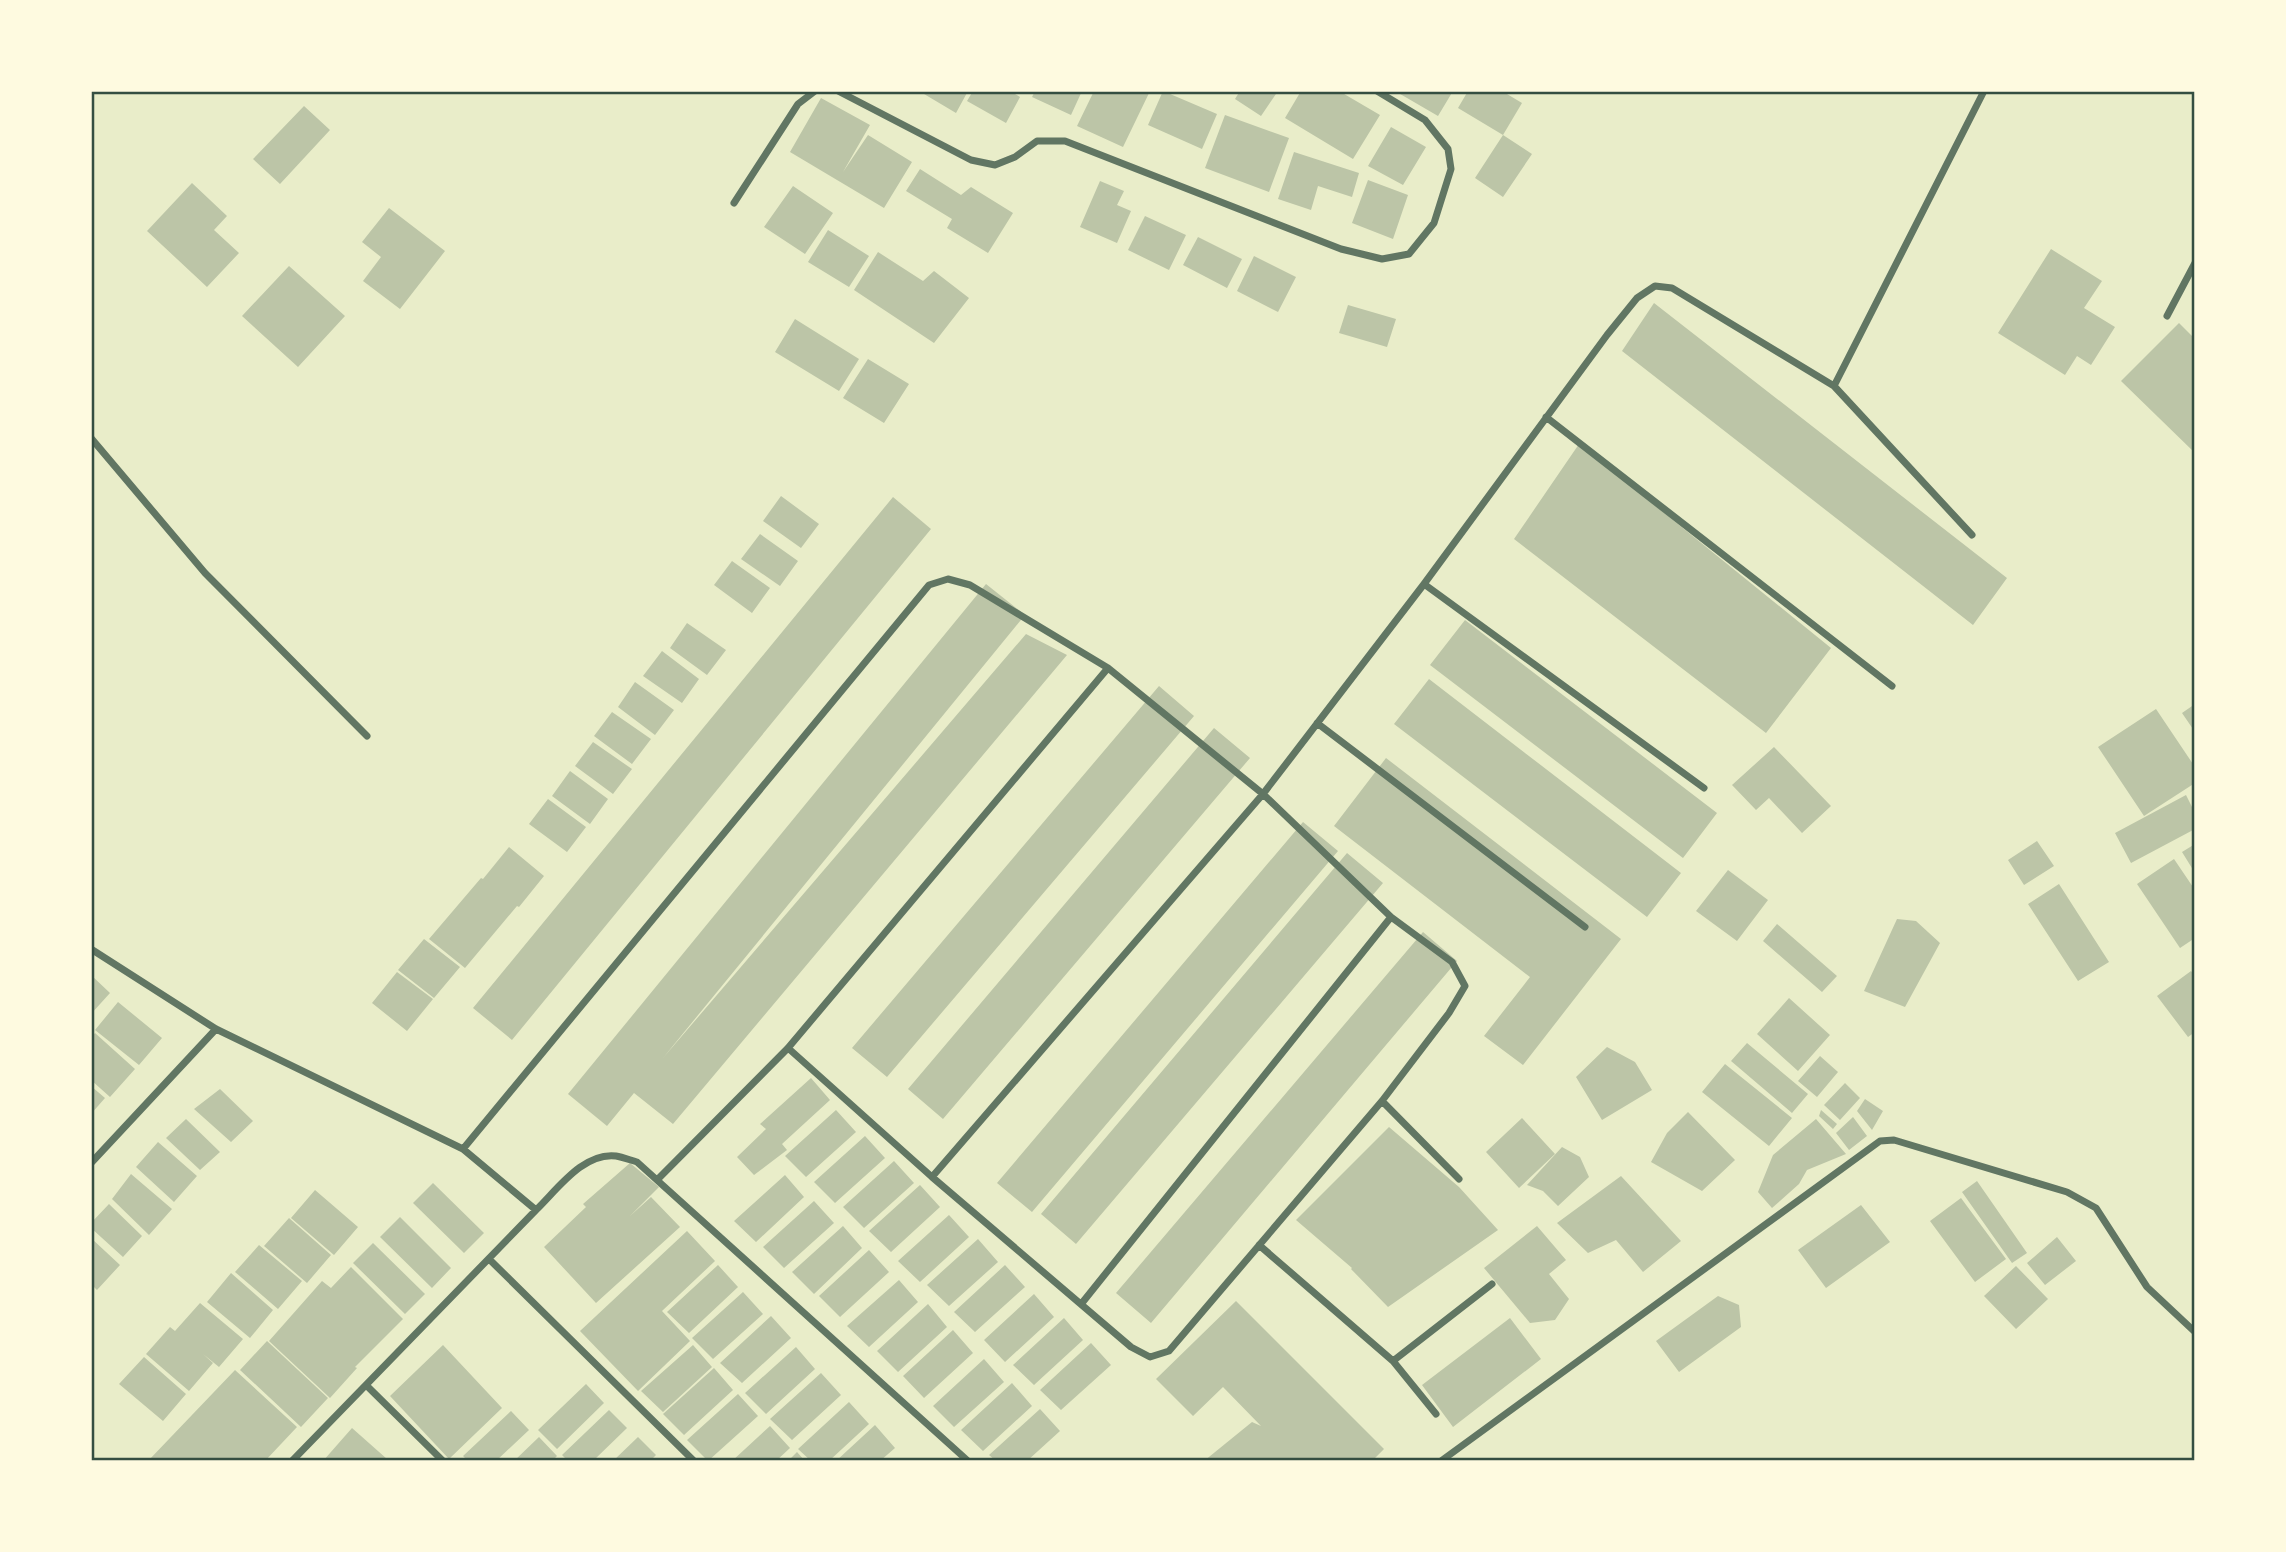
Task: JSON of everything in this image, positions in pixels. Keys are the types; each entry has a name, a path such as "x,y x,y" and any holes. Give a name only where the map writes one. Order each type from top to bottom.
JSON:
{"street":[{"path":"734,203 798,104 815,91"},
{"path":"838,91 971,160 995,165 1015,157 1037,141 1065,141 1341,250 1382,259 1409,254 1434,223 1451,169 1448,149 1425,120 1377,91"},
{"path":"1834,386 1984,91"},
{"path":"2167,316 2195,263"},
{"path":"932,1177 1263,794 1637,298 1655,286 1672,288 1834,386 1972,535"},
{"path":"1546,417 1892,686"},
{"path":"91,438 205,573 367,736"},
{"path":"463,1149 929,585 948,579 970,585 1108,667 1263,794 1391,917 1452,962 1465,986 1382,1101 1169,1350 1150,1357 1130,1347 1082,1303 932,1177 788,1048"},
{"path":"1424,583 1704,788"},
{"path":"657,1180 788,1048 1108,667"},
{"path":"1317,723 1585,927"},
{"path":"1082,1303 1391,917"},
{"path":"91,949 216,1029 463,1149 536,1210"},
{"path":"91,1163 216,1029"},
{"path":"1382,1101 1459,1179"},
{"path":"1441,1461 1880,1141 1894,1140 2067,1192 2096,1208 2147,1287 2195,1332"},
{"path":"292,1461 583,1165 599,1157 615,1156 637,1162 968,1461"},
{"path":"1259,1245 1393,1361 1436,1414"},
{"path":"489,1259 694,1461"},
{"path":"1393,1361 1492,1283"},
{"path":"366,1385 443,1461"}],"building":[{"path":"919,91 968,91 956,113"},
{"path":"973,91 1010,91 1020,97 1006,123 967,101"},
{"path":"1035,91 1082,91 1071,115 1032,97"},
{"path":"1094,91 1150,91 1123,147 1077,126"},
{"path":"1163,91 1217,114 1202,149 1148,125"},
{"path":"1240,91 1278,91 1261,116 1235,99"},
{"path":"1301,91 1339,91 1380,115 1353,159 1285,118"},
{"path":"1395,91 1453,91 1438,116"},
{"path":"1468,91 1502,91 1522,103 1503,135 1458,108"},
{"path":"821,98 870,125 843,172 868,135 912,162 884,208 790,152"},
{"path":"304,106 330,130 280,184 253,159"},
{"path":"1225,115 1289,138 1269,192 1205,168"},
{"path":"1391,127 1426,147 1403,185 1368,166"},
{"path":"1503,135 1532,154 1503,197 1475,178"},
{"path":"1294,152 1359,173 1352,197 1318,186 1311,210 1278,199"},
{"path":"920,169 961,195 971,187 1013,213 988,253 947,228 952,219 906,191"},
{"path":"1368,180 1408,195 1393,239 1352,223"},
{"path":"1100,181 1124,191 1117,205 1131,211 1117,243 1080,227"},
{"path":"192,183 227,216 214,230 239,253 207,287 147,231"},
{"path":"793,186 833,213 805,254 764,227"},
{"path":"389,208 445,251 400,309 363,281 381,257 362,242"},
{"path":"1145,216 1186,235 1169,270 1128,250"},
{"path":"828,230 869,256 849,287 808,262"},
{"path":"1198,237 1242,259 1227,288 1183,265"},
{"path":"2051,249 2102,281 2084,308 2115,327 2091,365 2077,356 2065,375 1998,333"},
{"path":"878,252 923,281 934,271 969,298 934,343 854,290"},
{"path":"1254,256 1296,277 1278,312 1237,291"},
{"path":"289,266 345,316 298,367 242,316"},
{"path":"1654,303 2007,578 1973,625 1622,351"},
{"path":"1348,305 1396,319 1387,347 1339,333"},
{"path":"795,319 859,359 839,391 775,352"},
{"path":"2179,323 2195,339 2195,453 2121,381"},
{"path":"868,359 909,384 884,423 843,398"},
{"path":"1579,444 1831,648 1766,733 1514,539"},
{"path":"781,496 819,524 801,548 763,521"},
{"path":"893,497 931,529 512,1040 473,1008"},
{"path":"760,534 798,561 780,586 741,559"},
{"path":"732,561 770,588 752,613 714,585"},
{"path":"986,584 1025,615 663,1058 1026,634 1067,655 673,1124 634,1093 607,1126 568,1094"},
{"path":"1465,620 1717,813 1683,858 1430,665"},
{"path":"687,623 726,650 707,675 670,648"},
{"path":"662,651 699,679 682,703 643,676"},
{"path":"1429,679 1681,873 1647,917 1394,724"},
{"path":"635,682 674,710 655,735 618,707"},
{"path":"1159,686 1194,716 887,1077 852,1048"},
{"path":"2195,704 2195,732 2182,713"},
{"path":"2156,709 2195,767 2195,783 2144,816 2098,747"},
{"path":"612,712 651,739 632,764 594,736"},
{"path":"1214,728 1250,758 943,1119 908,1089"},
{"path":"593,742 632,769 613,794 575,766"},
{"path":"1774,747 1831,806 1802,833 1769,798 1756,810 1732,785"},
{"path":"1386,758 1621,939 1523,1065 1484,1036 1530,977 1334,826"},
{"path":"570,771 608,799 590,824 552,796"},
{"path":"2186,795 2195,813 2195,829 2131,863 2115,833"},
{"path":"548,799 586,827 567,852 529,824"},
{"path":"1303,822 1338,851 1032,1212 997,1183"},
{"path":"2037,841 2054,866 2024,885 2008,860"},
{"path":"2195,844 2195,873 2182,852"},
{"path":"509,847 544,876 465,968 429,939"},
{"path":"1347,853 1383,883 1076,1244 1041,1214"},
{"path":"2174,859 2195,890 2195,938 2180,948 2137,884"},
{"path":"1728,870 1768,900 1737,941 1696,911"},
{"path":"2059,884 2109,962 2078,981 2028,904"},
{"path":"1897,919 1916,921 1940,943 1905,1007 1864,991"},
{"path":"1777,924 1837,976 1822,992 1763,941"},
{"path":"1423,932 1457,961 1151,1323 1116,1293"},
{"path":"424,939 460,967 434,998 398,970"},
{"path":"2191,971 2195,976 2195,1032 2188,1037 2157,996"},
{"path":"397,972 433,999 407,1031 372,1003"},
{"path":"91,975 110,993 91,1014"},
{"path":"1789,998 1830,1035 1798,1071 1757,1034"},
{"path":"118,1002 162,1038 139,1065 95,1030"},
{"path":"95,1033 135,1069 110,1097 91,1080 91,1038"},
{"path":"1747,1043 1808,1094 1792,1113 1731,1061"},
{"path":"1607,1047 1635,1062 1652,1090 1602,1120 1576,1077"},
{"path":"1820,1056 1838,1072 1817,1097 1798,1081"},
{"path":"1725,1064 1792,1118 1769,1146 1702,1092"},
{"path":"811,1078 830,1100 782,1144 787,1150 754,1175 737,1157 766,1129 760,1124"},
{"path":"1845,1083 1860,1098 1840,1120 1824,1105"},
{"path":"91,1086 105,1098 91,1114"},
{"path":"220,1089 253,1121 231,1142 194,1109"},
{"path":"1865,1099 1883,1111 1872,1130 1857,1111"},
{"path":"836,1110 856,1132 806,1177 785,1156"},
{"path":"1821,1110 1837,1124 1833,1129 1819,1116"},
{"path":"1688,1112 1735,1160 1702,1191 1651,1162 1667,1133"},
{"path":"1853,1117 1867,1136 1849,1150 1836,1133"},
{"path":"1522,1118 1555,1154 1519,1188 1486,1152"},
{"path":"186,1119 220,1152 200,1170 166,1138"},
{"path":"1816,1119 1846,1154 1807,1170 1799,1184 1772,1208 1758,1192 1773,1155"},
{"path":"1389,1127 1459,1187 1498,1230 1388,1307 1352,1268 1296,1220"},
{"path":"865,1136 885,1158 835,1203 814,1182"},
{"path":"158,1142 197,1176 174,1202 136,1167"},
{"path":"1562,1147 1580,1157 1589,1177 1558,1206 1543,1191 1527,1185"},
{"path":"894,1161 914,1183 864,1228 843,1207"},
{"path":"630,1163 659,1187 630,1216 651,1197 680,1227 596,1303 544,1247 586,1207 583,1204"},
{"path":"131,1174 172,1209 149,1235 112,1199"},
{"path":"785,1175 804,1197 756,1242 734,1221"},
{"path":"1621,1176 1681,1241 1643,1272 1616,1240 1588,1253 1557,1223"},
{"path":"1977,1181 2027,1253 2012,1263 1962,1192"},
{"path":"433,1183 484,1233 464,1253 413,1203"},
{"path":"920,1185 940,1207 891,1252 869,1231"},
{"path":"315,1190 358,1227 334,1255 291,1218"},
{"path":"1961,1198 2006,1259 1975,1282 1930,1221"},
{"path":"814,1201 834,1223 784,1268 763,1247"},
{"path":"109,1204 142,1236 123,1257 91,1228 91,1223"},
{"path":"1861,1205 1890,1242 1826,1288 1798,1250"},
{"path":"949,1215 969,1237 920,1282 898,1261"},
{"path":"400,1217 451,1268 432,1288 380,1237"},
{"path":"289,1218 331,1255 307,1283 264,1246"},
{"path":"843,1226 862,1248 814,1294 792,1272"},
{"path":"1537,1226 1566,1260 1549,1274 1569,1299 1555,1320 1530,1323 1484,1268"},
{"path":"687,1231 715,1261 662,1311 690,1341 638,1391 580,1331"},
{"path":"2057,1237 2076,1261 2045,1285 2027,1263"},
{"path":"91,1238 120,1265 97,1290 91,1284"},
{"path":"978,1239 998,1262 949,1306 927,1285"},
{"path":"373,1243 425,1294 405,1314 353,1263"},
{"path":"259,1245 302,1281 278,1309 235,1272"},
{"path":"869,1250 889,1272 840,1317 819,1296"},
{"path":"718,1265 738,1287 689,1333 667,1312"},
{"path":"1005,1265 1025,1287 975,1332 954,1312"},
{"path":"2016,1266 2048,1299 2016,1329 1984,1296"},
{"path":"351,1267 403,1319 355,1367 357,1368 330,1398 269,1341 322,1281 331,1288"},
{"path":"231,1273 273,1310 250,1338 207,1302"},
{"path":"899,1280 918,1302 869,1347 847,1326"},
{"path":"743,1292 763,1314 713,1359 692,1338"},
{"path":"1034,1294 1054,1317 1005,1362 984,1340"},
{"path":"1718,1296 1739,1305 1741,1327 1679,1372 1656,1341"},
{"path":"1236,1301 1384,1449 1372,1461 1204,1461 1252,1422 1261,1426 1223,1387 1193,1416 1156,1379"},
{"path":"200,1303 243,1339 219,1367 203,1354 213,1363 189,1391 146,1354 170,1327 175,1331"},
{"path":"928,1304 947,1327 898,1372 877,1351"},
{"path":"771,1316 791,1338 742,1383 720,1363"},
{"path":"1064,1318 1083,1340 1034,1385 1013,1365"},
{"path":"1510,1318 1541,1359 1453,1427 1422,1385"},
{"path":"953,1330 973,1353 924,1398 903,1376"},
{"path":"267,1341 328,1398 301,1427 240,1370"},
{"path":"1091,1343 1111,1365 1061,1410 1040,1390"},
{"path":"443,1345 502,1408 449,1459 390,1396"},
{"path":"693,1345 712,1367 663,1412 641,1391"},
{"path":"796,1347 815,1369 766,1414 745,1393"},
{"path":"144,1357 186,1394 163,1421 119,1384"},
{"path":"984,1359 1004,1382 954,1427 933,1406"},
{"path":"714,1368 733,1390 684,1435 663,1414"},
{"path":"235,1370 297,1427 265,1461 148,1461"},
{"path":"821,1373 841,1395 792,1440 770,1419"},
{"path":"1012,1383 1032,1406 983,1451 961,1430"},
{"path":"586,1384 604,1403 557,1449 538,1430"},
{"path":"738,1394 758,1416 708,1461 687,1440"},
{"path":"849,1402 869,1424 829,1461 811,1461 798,1449"},
{"path":"1040,1409 1060,1431 1027,1461 996,1461 989,1455"},
{"path":"609,1410 627,1428 593,1461 568,1461 562,1455"},
{"path":"511,1411 529,1430 496,1461 468,1461 463,1456"},
{"path":"875,1425 895,1448 880,1461 836,1461"},
{"path":"770,1426 790,1448 776,1461 732,1461"},
{"path":"352,1428 387,1459 323,1461"},
{"path":"539,1437 557,1456 552,1461 514,1461"},
{"path":"638,1437 656,1455 650,1461 613,1461"},
{"path":"797,1452 805,1461 788,1461"}]}
